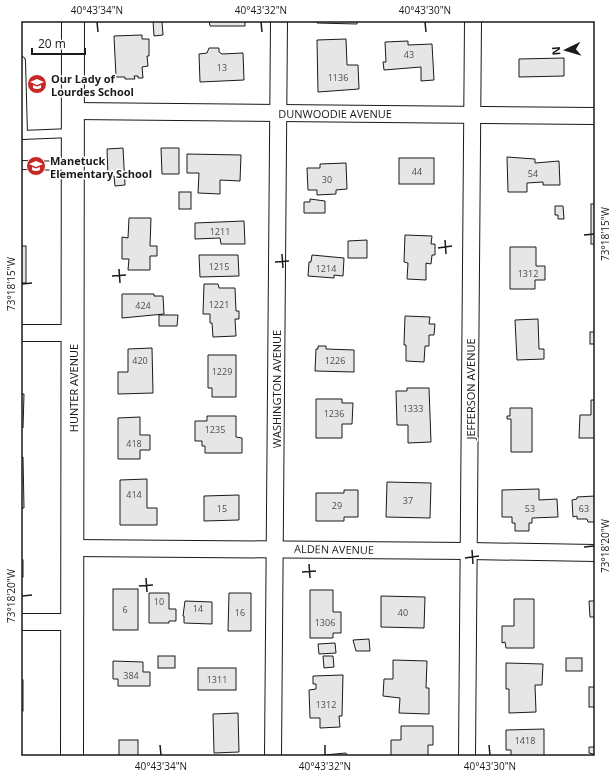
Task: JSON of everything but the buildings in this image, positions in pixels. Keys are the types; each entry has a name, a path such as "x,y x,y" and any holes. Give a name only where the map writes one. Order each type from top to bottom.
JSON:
{"street":[{"name":"HUNTER AVENUE","path":"72,756 73,21"},
{"name":"WASHINGTON AVENUE","path":"273,756 279,21"},
{"name":"JEFFERSON AVENUE","path":"467,756 473,21"},
{"name":"DUNWOODIE AVENUE","path":"74,112 278,112 595,116"},
{"path":"21,333 72,333"},
{"name":"ALDEN AVENUE","path":"73,548 595,553"},
{"path":"21,622 73,622"}],"lane":[{"path":"21,61 22,135 74,133"},
{"path":"21,165 74,166"}],"place":[{"name":"Our Lady of Lourdes School","path":"37,84"},
{"name":"Manetuck Elementary School","path":"36,166"}]}
